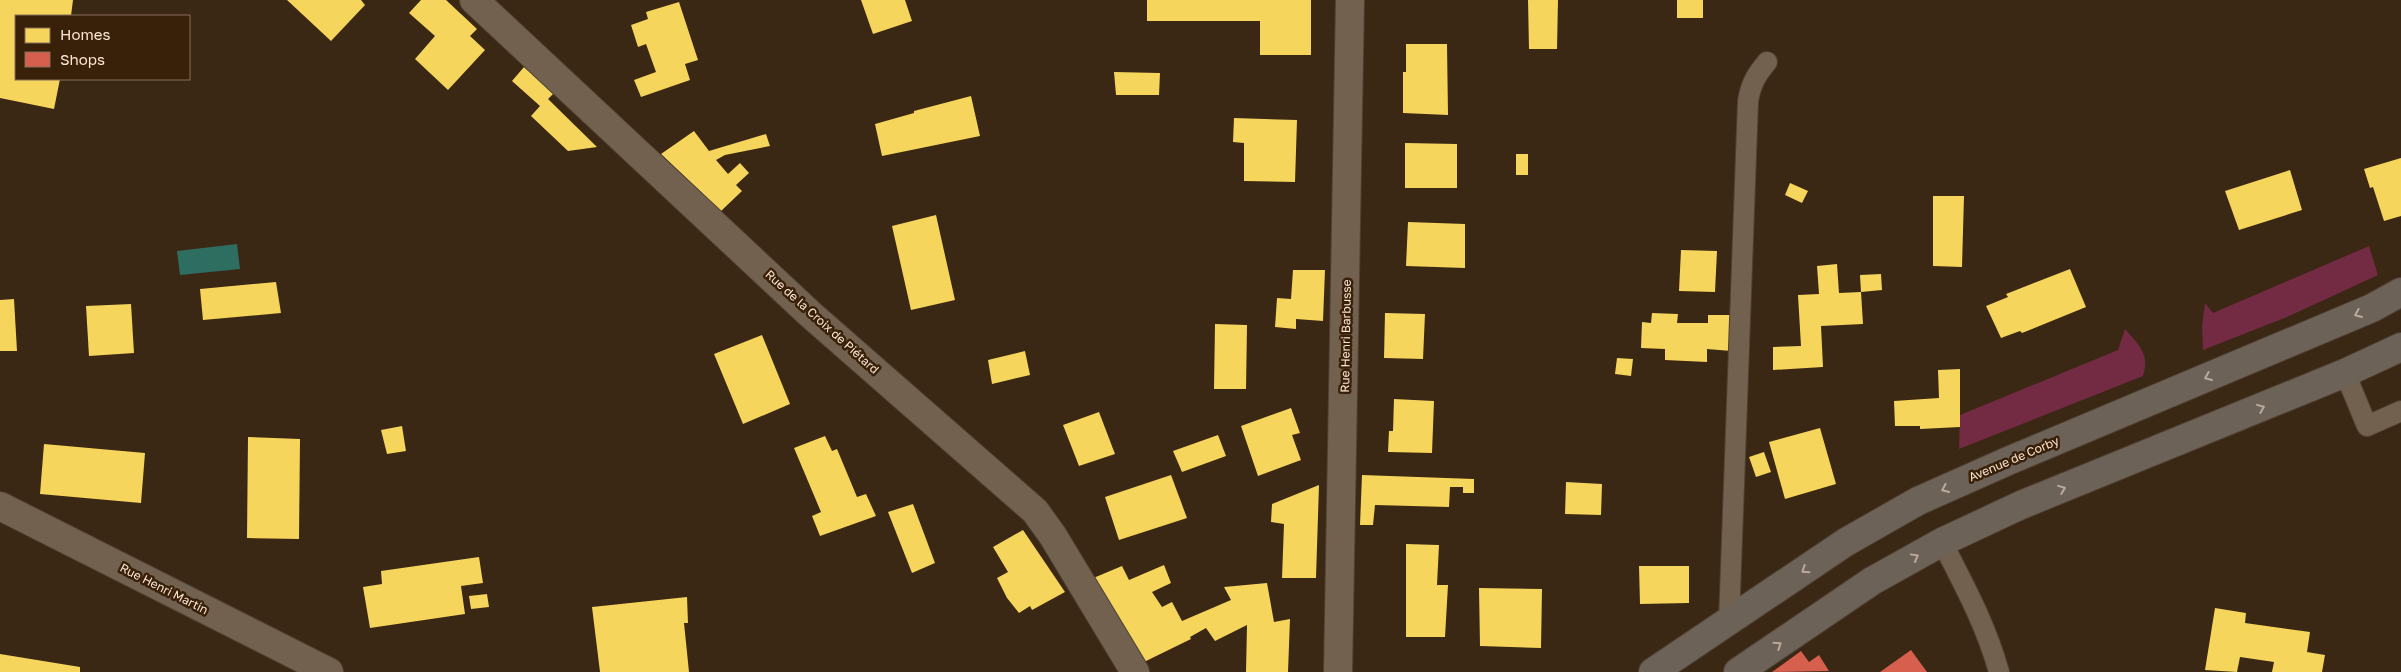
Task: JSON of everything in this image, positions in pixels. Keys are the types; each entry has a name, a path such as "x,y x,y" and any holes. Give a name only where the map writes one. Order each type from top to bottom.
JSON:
{"main road":[{"name":"Avenue de Corby","path":"1653,672 1846,542 1918,501 2008,461 2372,308 2401,292"},
{"path":"1738,672 1872,581 1942,542 2021,505 2345,373 2401,347"}],"street":[{"name":"Rue de la Croix de Piétard","path":"474,0 810,314 1035,511 1053,536 1136,672"},
{"name":"Rue Henri Barbusse","path":"1338,672 1350,0"},
{"name":"Rue Henri Martin","path":"0,506 329,672"}],"lane":[{"path":"1729,620 1748,101 1750,86 1755,76 1767,62"},
{"path":"2345,373 2367,426 2401,411"},
{"path":"1942,542 1975,604 1990,639 1999,672"}],"shaded area":[{"path":"2369,246 2378,275 2287,317 2203,350 2202,327 2205,303 2213,313"},
{"path":"2125,329 2142,350 2145,362 2143,376 1959,449 1960,415 2118,350"}],"water":[{"path":"237,244 240,269 180,275 177,251"}],"building: Homes":[{"path":"0,0 73,0 71,15 15,15 15,80 60,80 54,109 0,98"},
{"path":"287,0 361,0 365,5 331,41"},
{"path":"421,0 446,0 477,29 470,36 485,50 448,90 415,59 435,36 409,13"},
{"path":"861,0 905,0 912,21 873,34"},
{"path":"1147,0 1311,0 1311,55 1260,55 1260,21 1147,21"},
{"path":"1528,0 1558,0 1557,49 1529,49"},
{"path":"1677,0 1703,0 1703,18 1677,18"},
{"path":"679,2 698,60 685,64 690,80 641,97 634,80 656,72 646,44 638,47 631,25 648,19 646,12"},
{"path":"1406,44 1447,44 1448,115 1403,113 1403,72 1406,72"},
{"path":"524,67 554,93 548,99 597,147 568,151 531,116 540,106 512,81"},
{"path":"1114,72 1160,73 1159,95 1116,95"},
{"path":"971,96 980,136 882,156 875,124 914,113 914,111"},
{"path":"1234,118 1297,120 1295,182 1244,181 1244,143 1233,142"},
{"path":"694,131 709,151 766,134 770,146 725,155 716,160 728,174 740,163 749,173 736,185 742,191 721,211 661,154"},
{"path":"1405,143 1457,144 1457,188 1405,188"},
{"path":"1516,154 1528,154 1528,175 1516,175"},
{"path":"2401,158 2401,216 2384,221 2373,187 2370,188 2364,169"},
{"path":"2290,170 2302,210 2239,230 2225,191"},
{"path":"1790,183 1808,191 1802,203 1785,195"},
{"path":"1933,196 1964,196 1962,267 1933,266"},
{"path":"936,215 955,300 911,310 892,226"},
{"path":"1408,222 1465,224 1465,268 1406,266"},
{"path":"1681,250 1717,251 1715,292 1679,291"},
{"path":"1837,264 1839,293 1861,292 1863,324 1821,326 1823,367 1773,370 1773,347 1801,346 1798,295 1819,294 1817,266"},
{"path":"2070,269 2086,307 2022,333 2020,331 2001,338 1986,306 2008,297 2006,294"},
{"path":"1293,270 1325,270 1323,321 1296,319 1296,329 1275,327 1277,298 1291,299"},
{"path":"1881,274 1882,290 1861,292 1860,275"},
{"path":"276,282 281,313 203,320 200,289"},
{"path":"14,299 17,351 0,351 0,300"},
{"path":"131,304 134,353 89,356 86,306"},
{"path":"1385,313 1425,314 1423,359 1384,358"},
{"path":"1652,313 1678,314 1677,323 1708,323 1708,315 1731,315 1731,351 1707,349 1707,362 1665,360 1665,349 1641,348 1642,322 1651,323"},
{"path":"1215,324 1247,325 1246,389 1214,389"},
{"path":"762,335 790,404 743,424 714,354"},
{"path":"1025,351 1030,375 992,384 988,360"},
{"path":"1617,358 1633,359 1631,376 1615,374"},
{"path":"1960,369 1960,427 1920,429 1920,426 1895,426 1894,401 1939,398 1938,370"},
{"path":"1394,399 1434,401 1432,453 1388,452 1389,431 1393,431"},
{"path":"1291,408 1300,433 1292,435 1301,460 1258,476 1241,426"},
{"path":"1099,412 1115,454 1079,466 1063,425"},
{"path":"402,426 406,451 387,454 381,430"},
{"path":"1820,428 1836,484 1785,499 1769,442"},
{"path":"1218,435 1226,456 1182,472 1173,451"},
{"path":"825,436 832,451 837,449 857,497 866,494 876,516 820,536 812,516 821,512 794,448"},
{"path":"248,437 300,439 299,539 247,538"},
{"path":"44,444 145,453 141,503 40,494"},
{"path":"1764,452 1771,472 1756,477 1749,457"},
{"path":"1171,475 1187,518 1119,540 1105,497"},
{"path":"1362,475 1474,479 1474,493 1463,493 1463,487 1450,487 1449,507 1375,505 1373,525 1360,525"},
{"path":"1566,482 1602,484 1601,515 1565,514"},
{"path":"1319,485 1316,578 1282,578 1284,524 1271,522 1272,504"},
{"path":"913,504 935,563 912,573 888,512"},
{"path":"1023,530 1065,592 1032,610 1030,606 1019,613 1007,598 997,578 1008,572 993,547"},
{"path":"1406,544 1439,545 1437,585 1448,585 1445,637 1406,637"},
{"path":"479,557 483,583 461,586 465,614 370,628 363,587 382,584 381,571"},
{"path":"1164,565 1171,583 1152,592 1162,607 1172,602 1182,621 1231,600 1224,587 1267,583 1274,622 1290,619 1288,672 1246,672 1247,625 1215,641 1206,628 1190,637 1191,639 1144,662 1091,579 1122,566 1129,580"},
{"path":"1639,566 1689,566 1689,603 1640,604"},
{"path":"1479,588 1542,589 1541,648 1480,646"},
{"path":"487,594 489,607 471,609 469,596"},
{"path":"687,597 688,623 684,623 689,672 600,672 592,607"},
{"path":"2215,608 2246,613 2245,623 2310,632 2307,652 2325,655 2322,672 2272,672 2274,662 2240,657 2237,672 2205,670"},
{"path":"0,654 80,667 80,672 0,672"}],"building: Shops":[{"path":"1911,650 1927,672 1880,672"},
{"path":"1801,651 1809,662 1819,655 1829,671 1772,672"}]}
